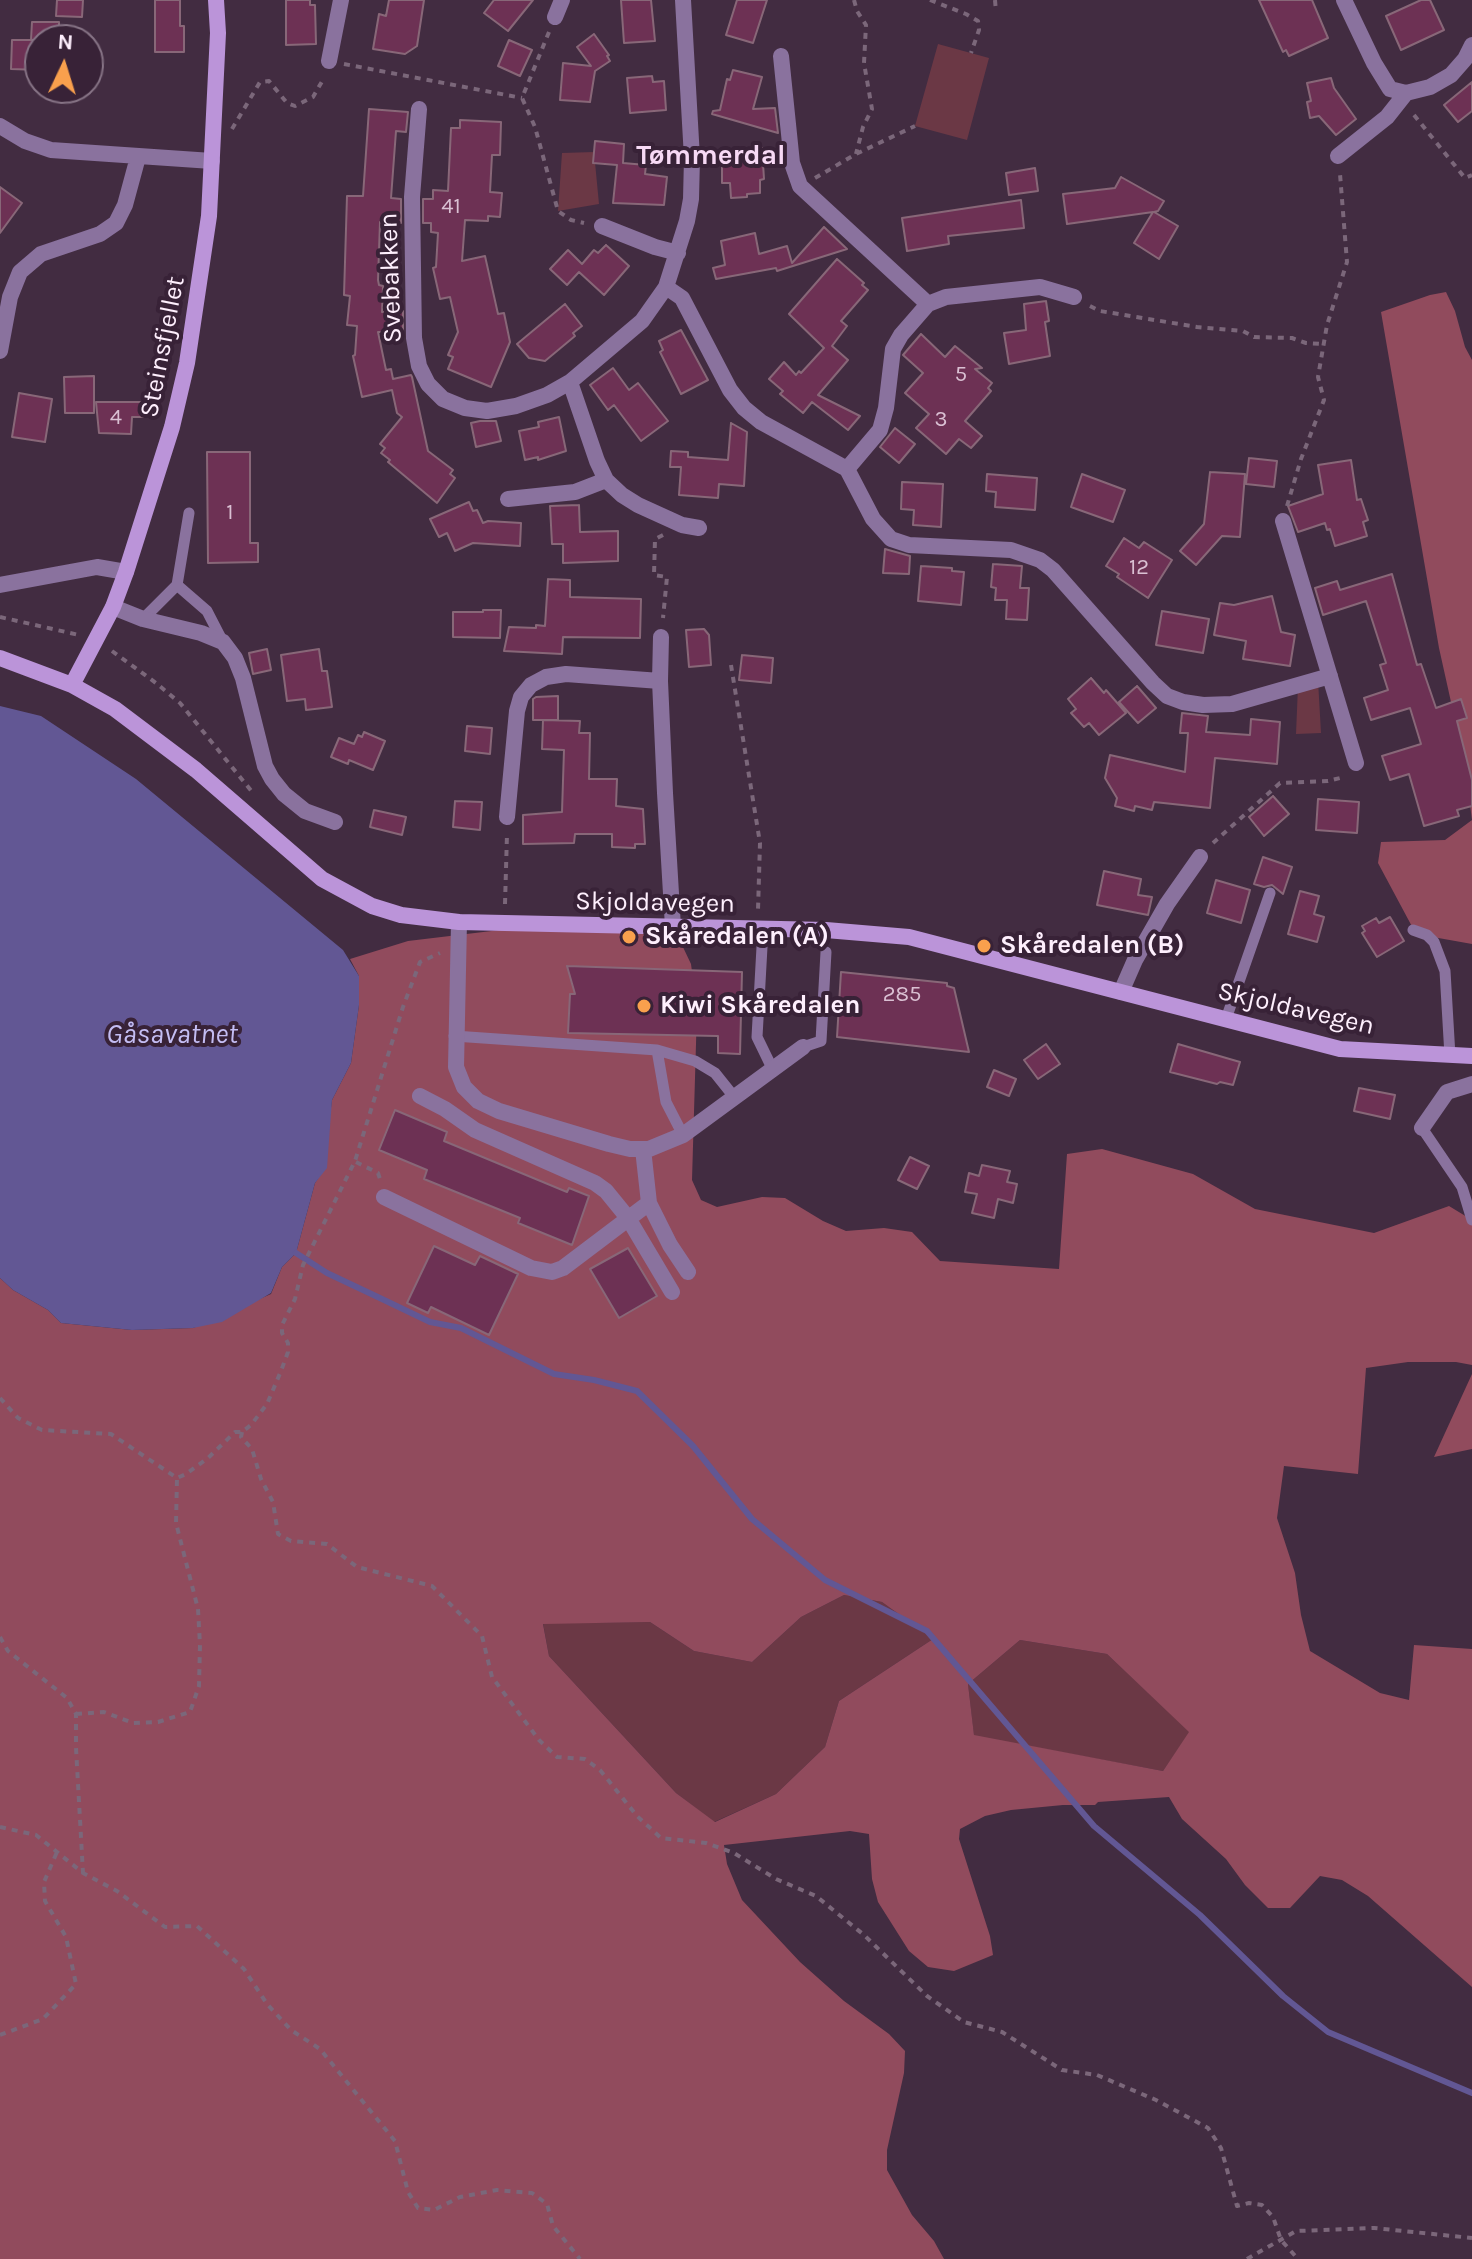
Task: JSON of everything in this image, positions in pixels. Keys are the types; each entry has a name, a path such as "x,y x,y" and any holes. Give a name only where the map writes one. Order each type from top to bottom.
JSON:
{"main road":[{"name":"Steinsfjellet","path":"72,685 113,607 126,572 172,427 187,363 203,271 212,161 218,33 216,0"},
{"name":"Skjoldavegen","path":"0,658 72,685 115,709 159,740 322,879 372,906 401,915 459,922 826,930 909,937 1340,1049 1472,1056"}],"street":[{"path":"329,61 341,0"},
{"path":"555,17 562,0"},
{"name":"Svebakken","path":"419,109 412,197 414,338 419,366 428,384 443,399 465,408 487,411 516,406 547,395 570,382 642,321 666,287 678,253 691,199 692,158 683,0"},
{"path":"1344,0 1390,89 1406,93 1430,87 1451,75 1472,45"},
{"path":"781,56 792,163 800,186 928,304"},
{"path":"1338,156 1387,117 1406,93"},
{"path":"0,126 25,141 51,150 212,161"},
{"path":"0,351 10,297 20,272 41,254 100,234 116,223 125,205 138,157"},
{"path":"602,226 678,253"},
{"path":"666,287 682,298 730,390 744,408 761,422 847,469 873,519 891,539 909,545 1011,550 1040,560 1053,570 1167,696 1183,702 1232,704 1330,676"},
{"path":"847,469 880,430 886,408 893,349 928,304 946,297 1040,287 1074,297"},
{"path":"570,382 606,480 638,505 682,525 699,528"},
{"path":"508,499 575,492 606,480"},
{"path":"1283,521 1356,763"},
{"path":"0,585 97,567 126,572"},
{"path":"113,607 223,642 235,658 243,678 265,766 272,779 284,794 305,811 335,822"},
{"path":"661,637 660,681 673,927"},
{"path":"507,817 517,711 521,697 531,685 546,677 566,674 660,681"},
{"path":"1121,992 1135,960 1167,904 1200,857"},
{"path":"459,922 454,1036 456,1067 464,1087 478,1101 523,1119 609,1144 643,1149 664,1145 683,1135 803,1047"},
{"path":"1422,1128 1447,1092 1472,1084"},
{"path":"420,1096 475,1130 595,1183 606,1191 628,1218 672,1292"},
{"path":"643,1149 649,1203 688,1272"},
{"path":"384,1197 541,1271 552,1272 563,1268 649,1203"}],"lane":[{"path":"143,619 177,585 189,513"},
{"path":"177,585 207,611 223,642"},
{"path":"1226,1019 1270,893"},
{"path":"1413,930 1427,935 1434,942 1445,971 1450,1056"},
{"path":"762,947 757,1037 773,1070"},
{"path":"803,1047 821,1041 826,952"},
{"path":"454,1036 657,1050 695,1061 715,1073 735,1098"},
{"path":"657,1050 666,1102 683,1135"},
{"path":"1422,1128 1462,1187 1472,1220"}],"path":[{"path":"854,0 866,25 864,63 872,109 863,127 856,154"},
{"path":"930,0 978,21 979,30 971,53"},
{"path":"995,0 996,12"},
{"path":"555,17 522,98 535,127 558,211 571,220 602,226"},
{"path":"231,131 260,82 269,81 287,103 295,106 313,97 325,76 329,61 522,98"},
{"path":"1415,120 1465,178 1472,175"},
{"path":"800,186 856,154 915,126"},
{"path":"1283,521 1301,459 1324,400 1318,377 1323,344 1347,262 1338,156"},
{"path":"1074,297 1100,311 1197,327 1243,331 1254,337 1292,338 1323,344"},
{"path":"655,539 654,575 667,577 661,637"},
{"path":"0,617 82,636"},
{"path":"112,651 180,703 259,799"},
{"path":"731,665 760,843 758,910 770,909"},
{"path":"1200,857 1280,783 1336,779 1354,771 1356,763"},
{"path":"492,903 508,904 507,817"},
{"path":"457,954 438,953 420,962 355,1161 303,1265 295,1299 282,1325 288,1352 281,1371 267,1404 242,1432 241,1437 252,1449 261,1479 273,1502 278,1534 291,1541 327,1544 357,1567 432,1586 482,1636 492,1677 539,1740 557,1757 585,1759 600,1770 637,1816 661,1838 706,1843 734,1853 776,1879 816,1896 864,1935 927,1996 964,2022 1002,2032 1062,2070 1097,2075 1156,2100 1208,2128 1221,2148 1237,2206 1249,2203 1262,2205 1273,2217 1281,2240 1298,2259"},
{"path":"355,1161 378,1173 384,1197"},
{"path":"0,1398 18,1418 42,1430 111,1434 177,1478"},
{"path":"177,1478 208,1458 235,1432 242,1432"},
{"path":"76,1714 104,1712 133,1723 158,1722 190,1712 199,1686 198,1609 176,1523 177,1478"},
{"path":"0,1637 8,1651 67,1698 76,1714 83,1873"},
{"path":"0,1827 36,1835 83,1873 117,1891 165,1927 197,1926 244,1969 267,2004 291,2030 320,2049 395,2141 408,2192 418,2208 434,2210 460,2197 497,2190 532,2193 547,2204 553,2226 580,2259"},
{"path":"0,2035 43,2019 76,1984 66,1937 45,1901 44,1882 57,1852"},
{"path":"1247,2259 1296,2231 1374,2228 1472,2238"}],"shaded area":[{"path":"938,44 989,58 967,140 915,126"},
{"path":"594,152 599,204 558,211 562,153"},
{"path":"1446,292 1472,360 1472,820 1465,765 1439,648 1381,312"},
{"path":"1318,680 1321,733 1296,734 1298,686"},
{"path":"1472,820 1472,944 1416,934 1378,863 1381,842 1445,840"},
{"path":"550,924 666,925 682,945 691,964 697,1010 692,1180 701,1200 717,1207 762,1197 785,1198 846,1231 884,1228 912,1232 940,1261 1059,1269 1067,1154 1102,1149 1193,1174 1255,1209 1374,1233 1449,1206 1472,1220 1472,1365 1408,1362 1366,1368 1358,1474 1284,1466 1277,1518 1295,1573 1310,1651 1380,1693 1409,1700 1414,1645 1472,1649 1472,1987 1368,1896 1342,1880 1320,1876 1290,1908 1268,1908 1245,1885 1226,1859 1182,1819 1169,1797 1011,1810 985,1816 960,1829 959,1839 990,1936 993,1955 954,1971 928,1967 909,1951 878,1902 872,1879 869,1834 850,1831 724,1845 727,1864 742,1900 800,1962 844,2001 889,2034 905,2051 904,2073 887,2150 887,2170 912,2215 934,2241 944,2259 0,2259 0,1278 13,1290 48,1310 61,1323 132,1330 193,1328 271,1294 282,1267 296,1253 315,1183 323,1171 332,1100 351,1063 359,1005 359,976 350,959 408,941","holes":["844,1595 882,1602 933,1639 839,1701 825,1747 776,1794 715,1822 676,1793 549,1656 543,1624 650,1622 694,1651 752,1662 801,1617","1020,1640 1107,1654 1189,1732 1163,1771 974,1735 968,1684"]},
{"path":"1472,1374 1472,1449 1434,1457"},
{"path":"844,1595 882,1602 933,1639 839,1701 825,1747 776,1794 714,1822 676,1793 549,1656 543,1623 650,1622 694,1651 752,1662 801,1617"},
{"path":"1020,1640 1107,1654 1190,1732 1163,1771 974,1736 968,1684"}],"water":[{"name":"Gåsavatnet","path":"0,706 41,716 136,779 343,950 359,976 359,1005 351,1063 332,1100 327,1168 315,1183 296,1253 282,1267 271,1293 222,1322 193,1328 132,1330 61,1323 48,1310 13,1290 0,1278"}],"building":[{"path":"57,0 83,0 82,17 56,16"},
{"path":"155,0 180,0 184,52 155,52"},
{"path":"286,0 310,0 310,5 315,5 316,44 286,45"},
{"path":"389,0 424,0 417,46 405,54 373,49 379,14 386,16"},
{"path":"494,0 533,0 508,31 484,13"},
{"path":"621,0 651,0 655,41 624,43"},
{"path":"737,0 767,0 753,43 726,35"},
{"path":"1259,0 1312,0 1328,38 1289,56 1286,50 1283,52"},
{"path":"1421,0 1430,0 1444,30 1401,50 1386,16"},
{"path":"32,22 59,22 59,24"},
{"path":"594,34 610,61 595,71 590,102 560,100 563,63 591,66 577,47"},
{"path":"12,40 24,40 24,69 11,69"},
{"path":"509,40 532,50 520,76 498,66"},
{"path":"733,70 762,77 753,109 775,108 778,133 712,114 720,110 727,79 730,80"},
{"path":"652,76 653,82 664,81 666,110 630,113 627,78"},
{"path":"1331,78 1334,88 1356,119 1336,135 1319,116 1310,118 1307,102 1311,101 1307,83"},
{"path":"1472,82 1472,111 1458,122 1444,105"},
{"path":"369,109 408,112 406,132 396,131 391,198 401,199 401,223 380,222 378,280 379,285 383,286 382,312 403,311 403,332 378,332 386,370 391,369 393,379 412,377 428,451 453,470 450,474 455,478 437,503 381,453 385,448 380,444 402,417 397,413 392,390 362,397 353,356 357,326 347,325 350,296 344,295 347,196 363,196"},
{"path":"460,120 501,122 500,155 492,155 490,192 502,193 500,217 488,216 488,221 465,220 462,261 485,256 498,314 504,313 510,342 491,387 448,369 453,357 448,355 458,332 450,297 440,299 433,268 436,267 438,233 431,232 431,223 423,223 423,199 433,199 433,190 448,191 451,128 460,128"},
{"path":"595,141 624,144 623,163 646,165 645,174 667,177 664,205 613,203 617,165 593,163"},
{"path":"762,148 764,179 760,180 760,193 731,198 730,183 722,183 722,166 729,166 729,150"},
{"path":"1035,168 1038,191 1009,195 1006,173"},
{"path":"1121,177 1164,201 1154,212 1178,226 1159,259 1134,243 1153,212 1067,224 1063,194 1115,188"},
{"path":"0,187 22,203 0,233"},
{"path":"1021,200 1024,228 948,236 949,244 907,251 902,218"},
{"path":"824,227 847,249 777,271 776,268 716,279 713,268 725,265 721,241 755,233 759,254 787,246 792,263"},
{"path":"606,245 629,266 604,295 579,272 567,285 550,269 568,250 582,264 594,250 598,253"},
{"path":"837,259 868,290 841,321 847,326 832,346 848,360 818,395 860,416 848,430 812,402 803,413 780,394 783,391 769,379 784,362 796,375 799,371 801,373 824,348 789,314"},
{"path":"1046,301 1049,321 1045,322 1050,356 1009,364 1004,333 1026,330 1024,304"},
{"path":"565,304 582,326 573,333 575,336 545,361 529,358 517,344"},
{"path":"681,330 708,380 681,394 660,352 663,350 659,341"},
{"path":"921,334 945,357 955,346 982,368 975,369 992,383 988,388 991,391 965,421 982,436 971,448 959,439 946,454 916,428 929,414 905,393 923,373 903,355"},
{"path":"613,368 629,390 638,383 668,421 641,441 614,405 608,410 590,385"},
{"path":"94,376 94,413 65,413 64,377"},
{"path":"19,393 52,399 45,442 12,437"},
{"path":"96,402 145,402 145,417 132,417 131,434 99,433"},
{"path":"559,417 566,451 538,460 538,457 525,460 519,431 539,427 538,422"},
{"path":"496,421 501,441 476,447 471,423"},
{"path":"731,423 747,432 744,486 719,484 718,498 679,495 681,467 670,467 671,451 688,452 688,457 728,460"},
{"path":"895,428 915,444 899,463 880,447"},
{"path":"207,452 250,452 250,543 258,543 258,562 208,563"},
{"path":"1249,458 1277,461 1274,487 1246,484"},
{"path":"1351,460 1357,500 1361,499 1368,520 1363,522 1367,536 1335,546 1325,523 1298,532 1288,506 1323,494 1318,465"},
{"path":"1210,472 1245,474 1240,537 1222,536 1196,565 1180,551 1204,524"},
{"path":"987,474 1037,478 1035,510 995,507 996,492 986,491"},
{"path":"1082,474 1125,490 1113,522 1071,507"},
{"path":"902,482 943,484 941,527 913,525 914,510 901,509"},
{"path":"469,502 483,523 521,523 520,546 473,543 455,551 447,533 439,537 430,519"},
{"path":"579,505 580,532 618,531 618,561 563,563 563,544 552,544 550,506"},
{"path":"1124,538 1139,548 1144,542 1172,560 1148,598 1106,566"},
{"path":"885,549 910,556 909,574 883,573"},
{"path":"993,564 1022,566 1020,588 1029,588 1027,620 1006,619 1007,600 995,600 996,588 991,587"},
{"path":"921,566 964,572 961,605 918,601"},
{"path":"1392,574 1417,665 1421,664 1436,708 1461,699 1467,718 1457,721 1472,780 1472,806 1457,810 1459,816 1424,826 1409,774 1390,780 1382,756 1421,744 1410,708 1371,720 1364,698 1388,690 1380,665 1386,663 1366,601 1323,615 1315,588 1337,581 1340,590"},
{"path":"548,579 570,580 570,597 641,599 640,638 563,637 562,654 504,651 509,627 545,626"},
{"path":"1272,596 1281,632 1295,635 1290,666 1243,659 1246,641 1214,635 1220,603 1234,605"},
{"path":"501,610 500,638 453,637 453,612"},
{"path":"1162,611 1209,619 1203,653 1156,645"},
{"path":"704,629 709,635 711,665 689,667 686,630"},
{"path":"267,649 271,670 253,674 249,653"},
{"path":"319,649 322,671 327,671 332,707 306,710 305,699 287,701 281,655"},
{"path":"742,655 773,658 771,683 739,680"},
{"path":"1091,678 1126,713 1099,735 1089,723 1084,727 1071,713 1076,709 1068,699"},
{"path":"1137,686 1156,708 1138,723 1119,702"},
{"path":"558,696 558,720 533,720 533,699"},
{"path":"1182,713 1208,716 1206,732 1250,735 1251,719 1280,722 1277,764 1215,758 1210,808 1154,802 1152,810 1135,806 1134,811 1115,806 1117,798 1105,778 1110,755 1185,772 1188,733 1180,733"},
{"path":"543,720 580,721 579,733 590,733 589,779 617,779 616,806 643,809 645,844 635,844 635,848 612,847 612,834 575,834 574,843 523,844 523,815 562,812 564,750 542,749"},
{"path":"467,726 492,728 490,754 465,751"},
{"path":"364,732 385,741 373,770 349,760 348,764 331,757 339,738 354,744 358,735 362,737"},
{"path":"1273,796 1289,814 1264,836 1249,817"},
{"path":"1318,799 1359,802 1357,833 1316,830"},
{"path":"455,801 482,802 480,830 453,827"},
{"path":"374,810 406,817 402,835 370,827"},
{"path":"1263,857 1292,867 1283,894 1272,885 1264,887 1254,884"},
{"path":"1104,871 1141,879 1138,895 1152,897 1148,915 1097,905"},
{"path":"1216,880 1250,890 1241,923 1207,913"},
{"path":"1300,891 1319,896 1314,914 1324,917 1317,942 1288,934"},
{"path":"1390,917 1404,941 1377,957 1362,933 1365,931 1362,926 1376,918 1379,923"},
{"path":"567,966 742,972 740,1054 718,1053 718,1036 568,1033 570,994 575,994"},
{"path":"841,972 947,983 947,986 954,988 969,1052 837,1037"},
{"path":"1046,1044 1060,1064 1038,1079 1024,1060"},
{"path":"1178,1044 1240,1062 1233,1085 1170,1072"},
{"path":"994,1070 1016,1079 1009,1096 987,1087"},
{"path":"1359,1088 1395,1095 1390,1119 1354,1111"},
{"path":"395,1110 447,1132 444,1141 567,1192 569,1188 589,1196 572,1245 518,1223 520,1218 424,1179 427,1170 379,1150"},
{"path":"910,1157 929,1166 917,1189 898,1180"},
{"path":"982,1165 1010,1171 1007,1182 1017,1184 1013,1203 998,1199 994,1218 972,1213 977,1194 965,1192 969,1173 979,1176"},
{"path":"434,1246 475,1265 480,1256 518,1274 489,1335 431,1307 428,1313 407,1303"},
{"path":"628,1248 657,1296 619,1318 590,1269"}],"waterway":[{"path":"296,1253 327,1273 430,1322 461,1328 554,1374 637,1391 693,1446 752,1519 825,1580 927,1631 1094,1826 1200,1915 1283,1996 1328,2032 1472,2093"}],"place":[{"name":"Skåredalen (A)","path":"629,937"},
{"name":"Skåredalen (B)","path":"984,946"},
{"name":"Kiwi Skåredalen","path":"644,1006"}],"district":[{"name":"Tømmerdal","path":"711,156"}]}
